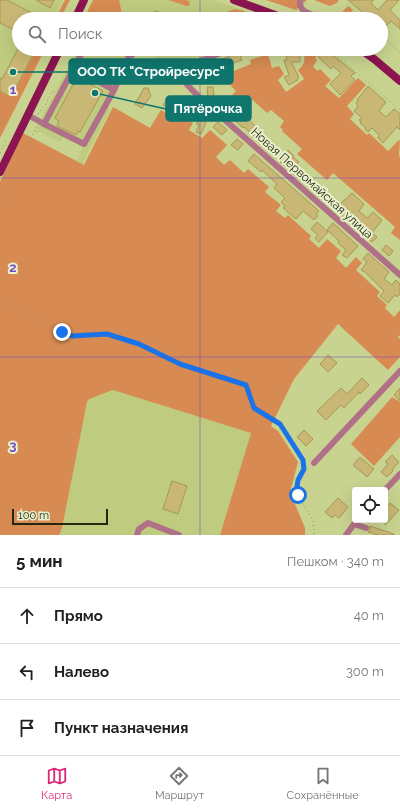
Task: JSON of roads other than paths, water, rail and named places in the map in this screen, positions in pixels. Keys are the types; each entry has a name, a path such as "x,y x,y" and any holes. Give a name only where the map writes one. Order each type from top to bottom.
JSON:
{"main road":[{"path":"78,12 84,0"},
{"path":"234,0 267,12"},
{"path":"0,172 57,56"},
{"path":"370,56 400,81"}],"street":[{"path":"300,0 301,9 305,12"},
{"path":"41,123 60,96 80,56"},
{"path":"29,114 41,123 84,144 114,90 131,56"},
{"name":"Новая Первомайская улица","path":"213,56 189,65 176,73 199,97 400,275"},
{"path":"74,68 114,90"},
{"path":"314,463 400,372"},
{"path":"388,487 400,474"},
{"path":"137,535 139,529 148,523 179,535"},
{"path":"346,535 355,523"},
{"path":"358,523 366,528"}],"place":[{"name":"ООО ТК \"Стройресурс\"","path":"13,72"},
{"name":"Пятёрочка","path":"95,93"}]}
